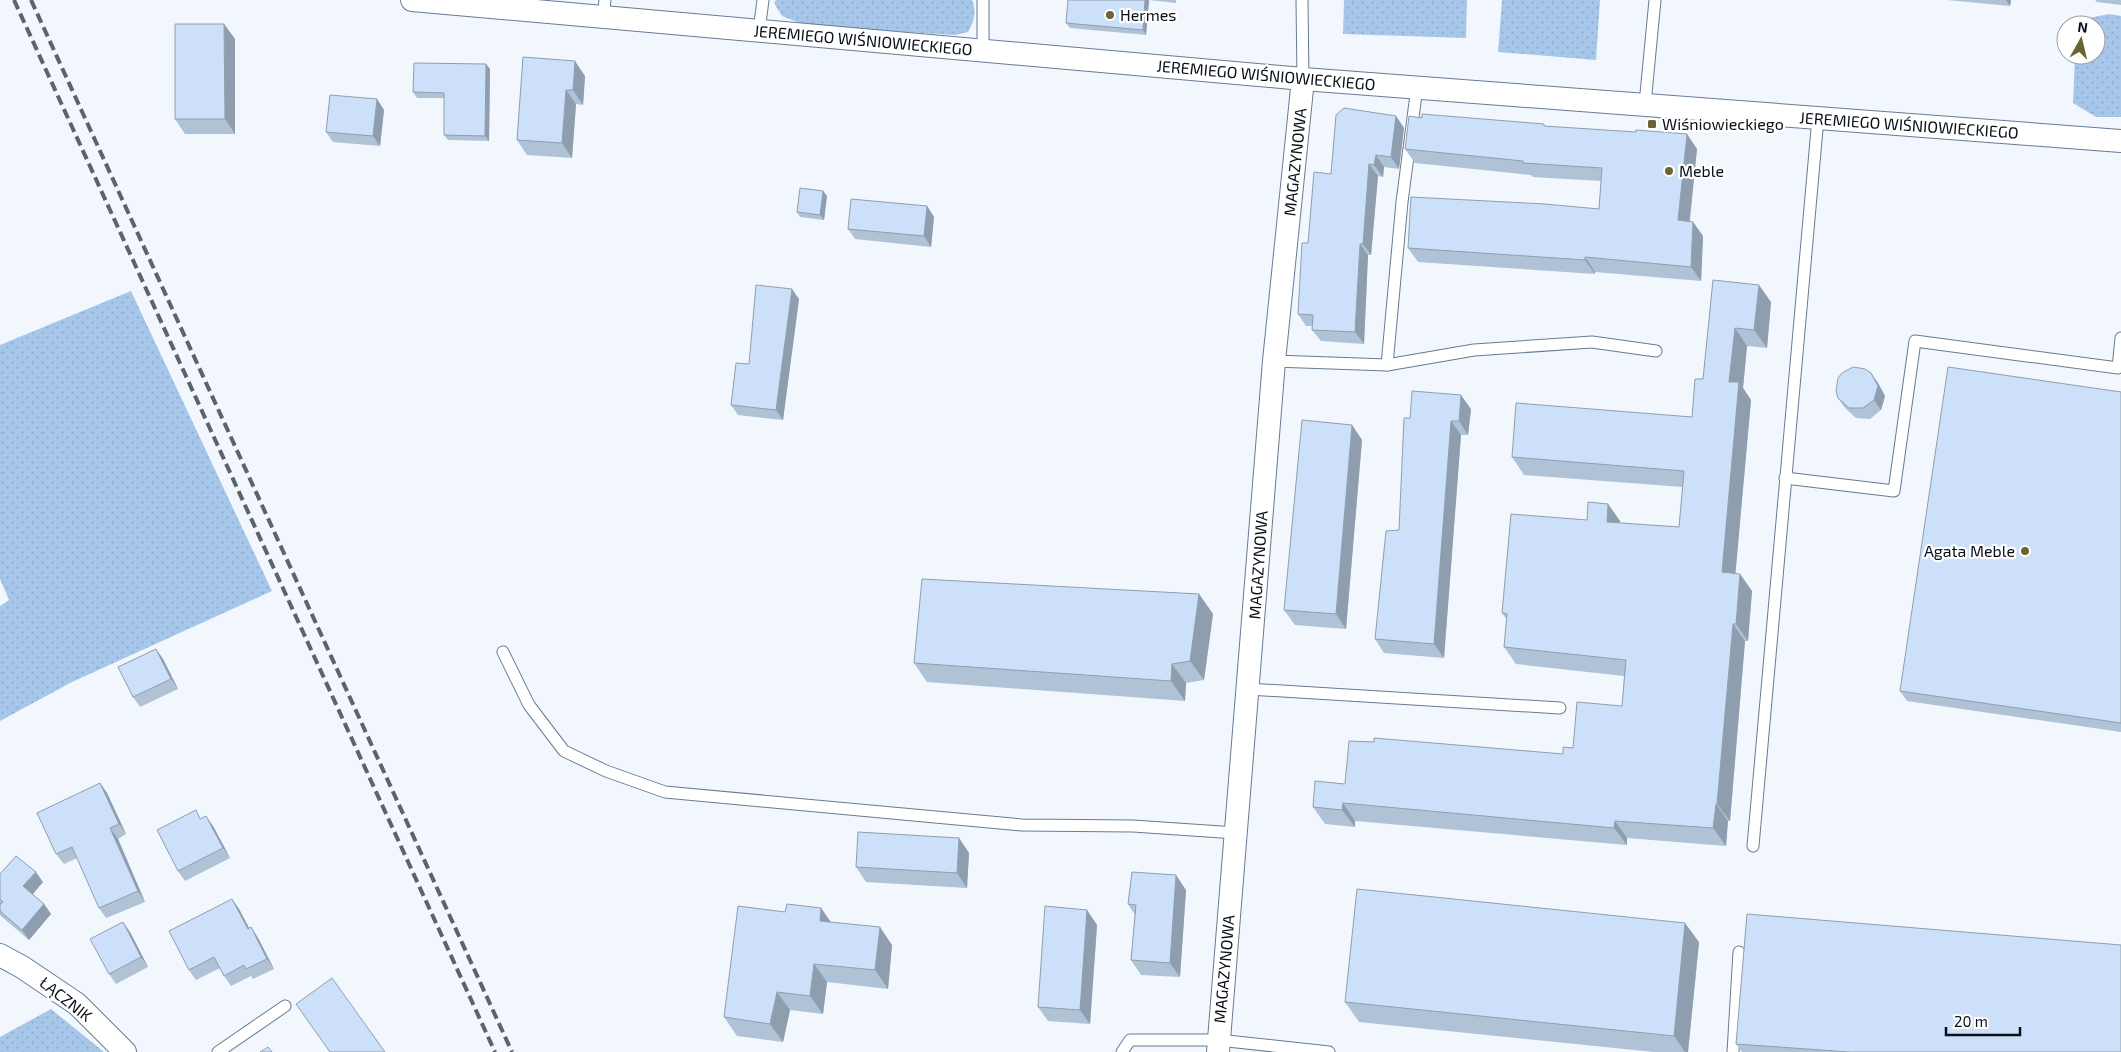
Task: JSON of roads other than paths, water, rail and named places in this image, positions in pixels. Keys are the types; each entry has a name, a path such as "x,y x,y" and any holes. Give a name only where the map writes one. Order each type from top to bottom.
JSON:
{"street":[{"name":"JEREMIEGO WIŚNIOWIECKIEGO","path":"412,0 604,8 759,30 1303,79 2121,140"},
{"name":"MAGAZYNOWA","path":"1218,1046 1274,361 1303,79"},
{"name":"ŁĄCZNIK","path":"0,955 22,967 77,1004 125,1052"}],"lane":[{"path":"759,30 763,0"},
{"path":"983,0 983,50"},
{"path":"1302,0 1303,79"},
{"path":"1644,104 1655,0"},
{"path":"1387,365 1402,202 1417,87"},
{"path":"1753,846 1818,118"},
{"path":"1785,478 1894,491 1915,341 2118,368 2121,338"},
{"path":"1274,361 1387,365 1474,350 1592,342 1656,350"},
{"path":"503,652 529,705 564,751 606,771 664,792 1022,825 1133,826 1236,833"},
{"path":"1248,689 1560,708"},
{"path":"1733,1052 1739,952"},
{"path":"218,1052 285,1006"},
{"path":"1122,1052 1130,1040 1329,1052"}],"railway":[{"path":"14,0 495,1052"},
{"path":"31,0 512,1052"}],"place":[{"name":"Hermes","path":"1110,15"},
{"name":"Wiśniowieckiego","path":"1652,124"},
{"name":"Meble","path":"1669,171"},
{"name":"Agata Meble","path":"2025,551"}]}
